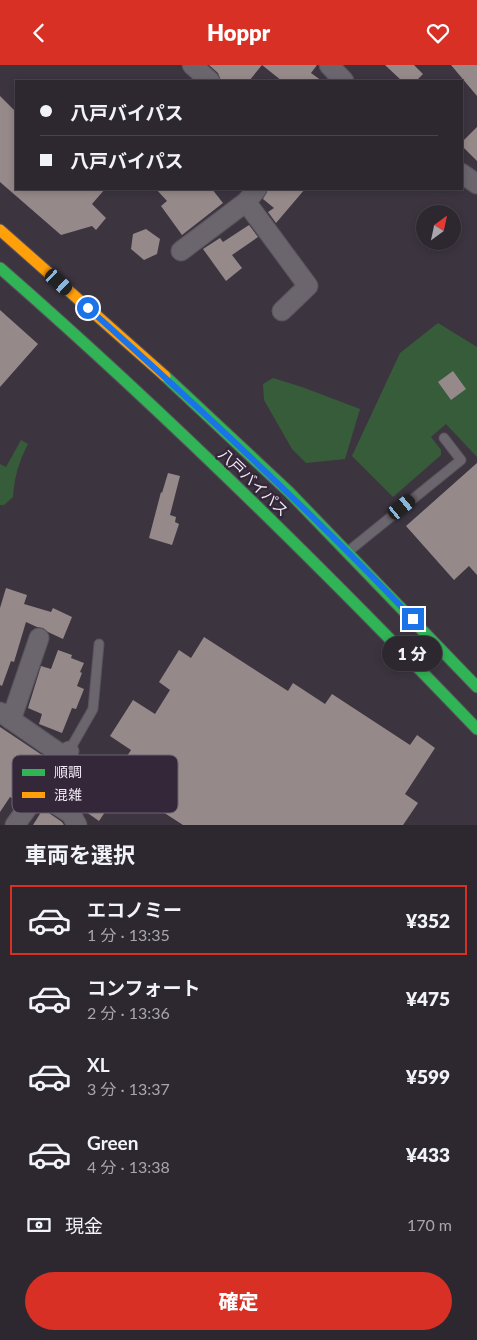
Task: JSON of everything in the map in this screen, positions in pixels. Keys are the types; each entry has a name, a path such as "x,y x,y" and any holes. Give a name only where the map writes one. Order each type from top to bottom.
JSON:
{"highway":[{"name":"八戸バイパス","path":"0,230 146,359 232,439 348,552 477,687"},
{"name":"八戸バイパス","path":"0,267 143,396 304,550 477,729"}],"street":[{"path":"192,65 209,80"},
{"path":"329,65 343,80"},
{"path":"463,174 477,184"},
{"path":"181,251 251,195 308,286 282,311"},
{"path":"39,638 6,716 67,754"},
{"path":"15,825 24,813"},
{"path":"70,813 77,825"}],"lane":[{"path":"348,552 461,459 444,438"},
{"path":"67,754 93,709 99,644"}],"green space":[{"path":"438,323 477,347 477,457 446,424 431,437 441,450 441,455 393,497 352,456 400,353"},
{"path":"273,378 360,409 345,459 306,463 292,449 264,400 263,384"},
{"path":"21,440 28,444 14,483 13,497 4,505 0,505 0,464 6,467"}],"building":[{"path":"209,65 262,65 250,80 221,80 218,73"},
{"path":"262,65 317,65 311,73 321,80 281,80"},
{"path":"385,65 414,65 423,74 417,80 401,80"},
{"path":"451,65 477,65 477,96"},
{"path":"0,96 15,111 15,190 104,190 92,204 106,218 96,230 92,226 61,235 0,182"},
{"path":"477,127 477,161 463,147 463,141"},
{"path":"157,190 213,190 223,203 182,235 161,206 167,201"},
{"path":"268,190 304,190 276,223 268,212 274,208 263,199"},
{"path":"249,225 258,237 232,255 242,268 226,281 203,249 220,238 223,242"},
{"path":"146,229 160,239 157,254 144,260 131,249 133,234"},
{"path":"0,310 38,344 0,387"},
{"path":"453,371 466,389 451,400 438,382"},
{"path":"477,463 477,575 469,566 454,580 406,526"},
{"path":"168,473 180,476 170,515 176,517 175,522 179,524 172,545 149,538"},
{"path":"6,588 27,595 24,604 51,612 53,608 72,617 63,639 43,628 26,622 14,662 11,661 2,686 0,685 0,608"},
{"path":"204,637 288,691 293,683 325,704 332,694 410,745 417,735 435,748 405,794 418,803 403,825 183,825 164,813 178,813 178,755 128,755 131,750 110,736 133,700 155,714 170,690 159,682 179,650 191,658"},
{"path":"58,650 72,655 71,658 84,663 77,686 84,689 76,709 72,708 62,733 39,724 42,714 28,708 41,666 51,669"},
{"path":"0,727 42,755 12,755 12,798 10,797 0,812"},
{"path":"40,813 49,813 64,825 33,825"},
{"path":"88,813 104,813 99,821"}],"traffic: fast":[{"path":"0,268 123,379 244,493 477,729"},
{"path":"165,376 289,492 477,687"}],"traffic: slow":[{"path":"0,230 165,376"}],"route":[{"path":"88,308 261,466 413,619"}]}
